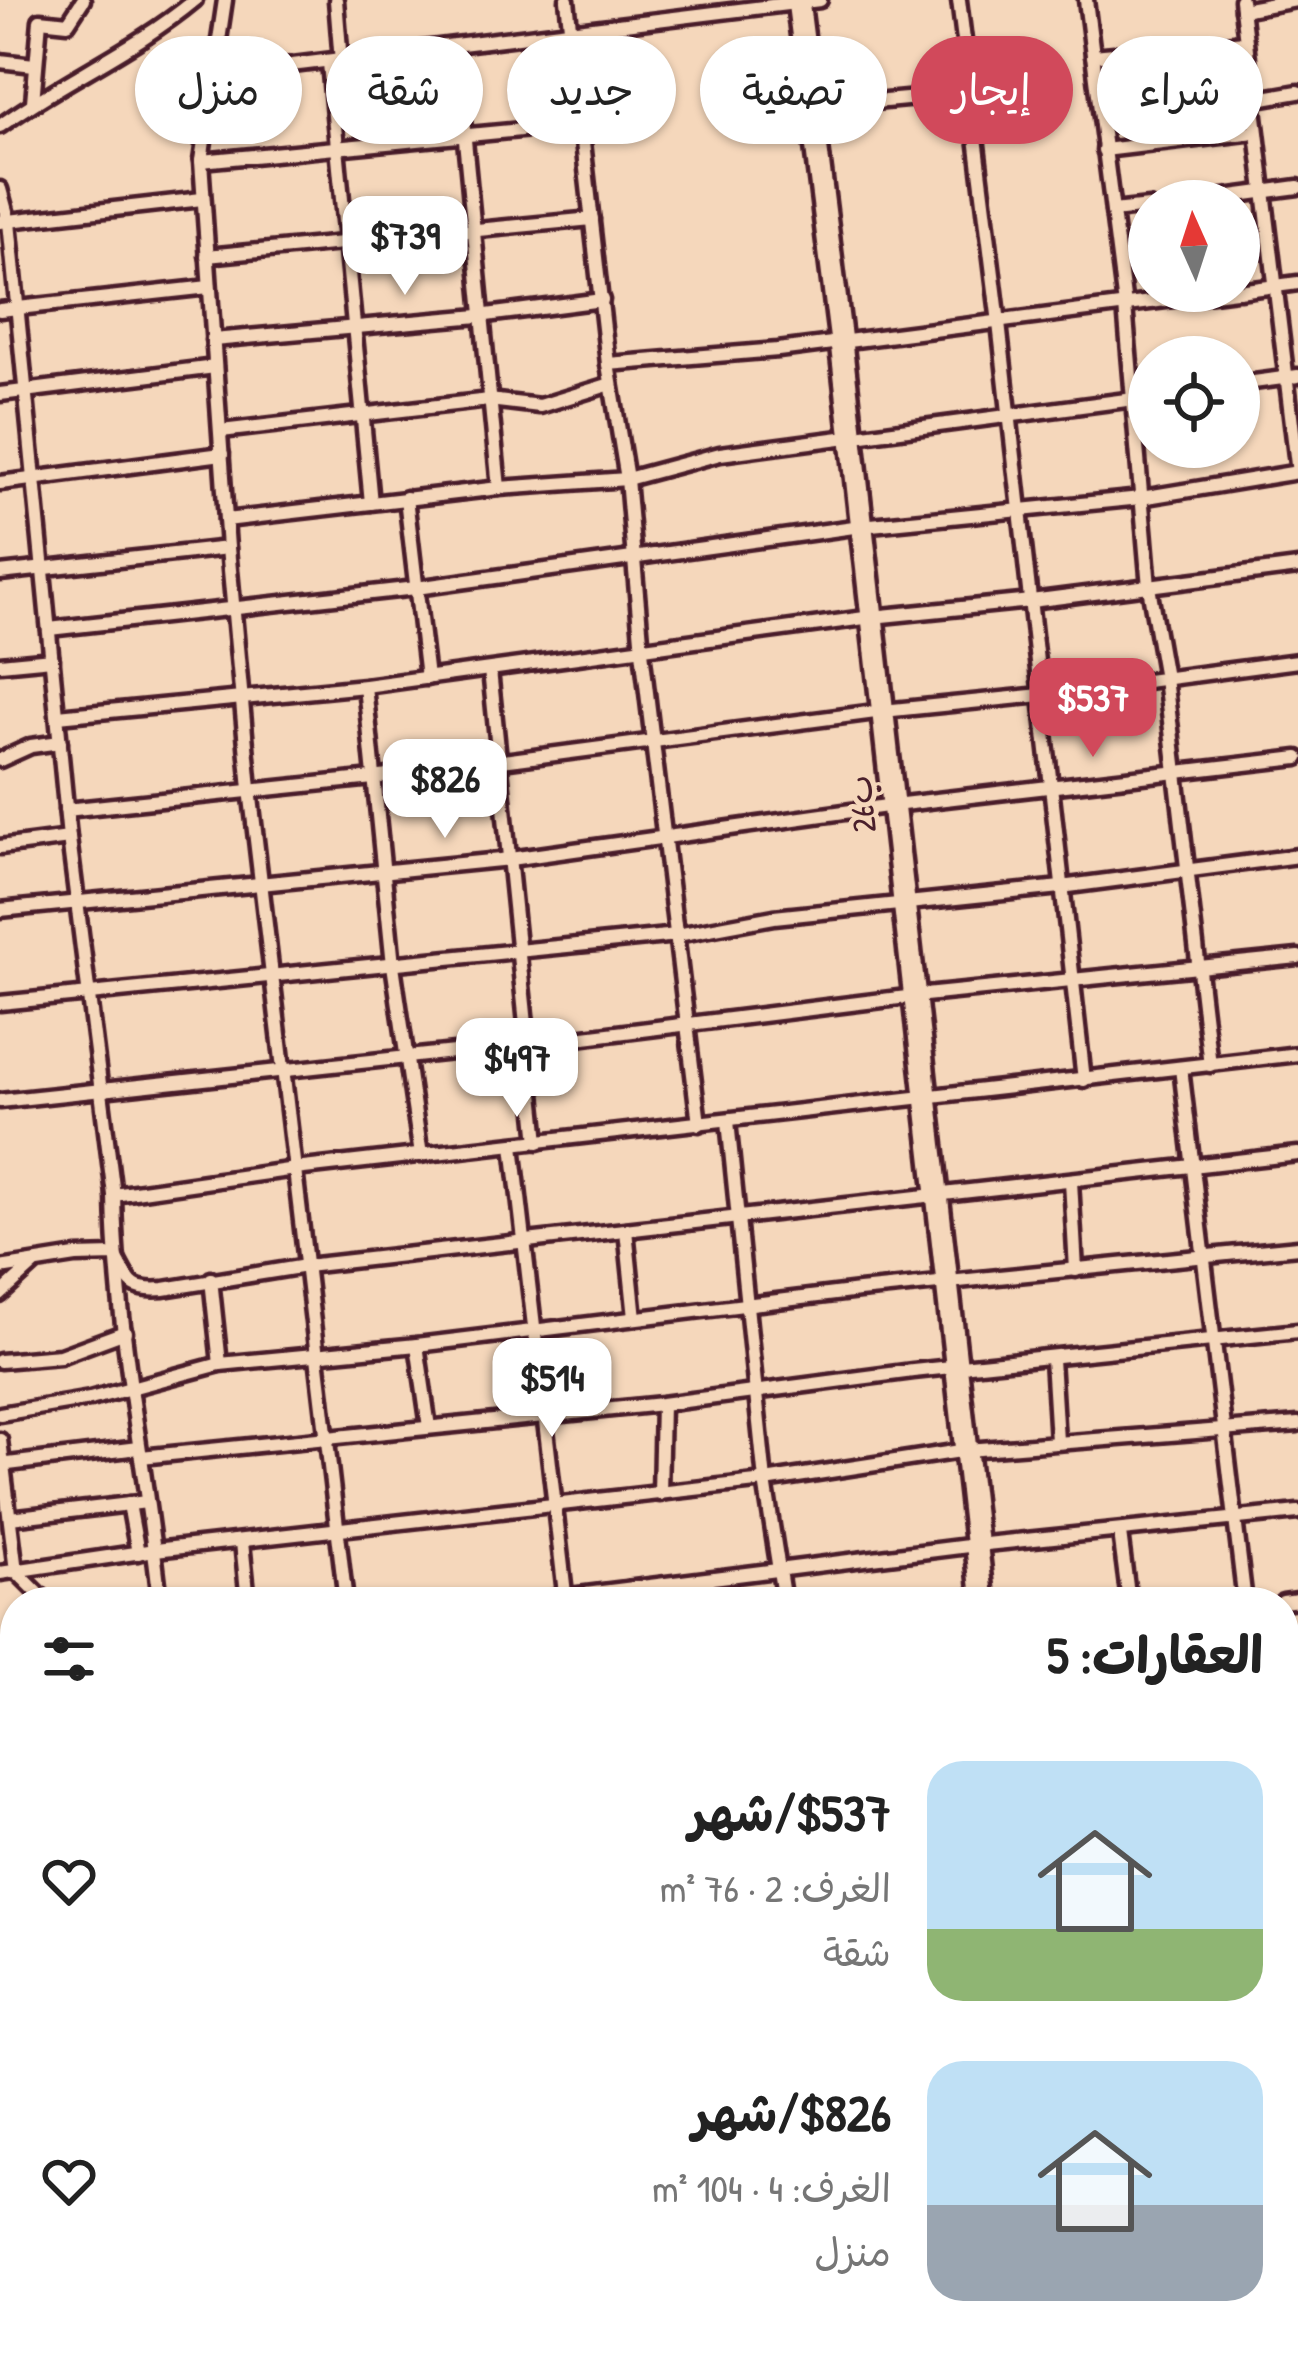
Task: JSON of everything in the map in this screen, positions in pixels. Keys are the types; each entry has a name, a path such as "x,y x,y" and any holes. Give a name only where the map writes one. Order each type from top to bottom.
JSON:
{"highway":[{"name":"26ب","path":"805,1 807,36"},
{"name":"26ب","path":"816,144 981,1587"}],"street":[{"path":"33,102 40,20 68,22 83,0"},
{"path":"0,126 33,102 98,68 195,0"},
{"path":"218,36 225,0"},
{"path":"335,36 336,0"},
{"path":"567,0 571,36"},
{"path":"958,0 963,36"},
{"path":"1086,0 1128,353"},
{"path":"1245,36 1242,5 1296,0"},
{"path":"483,44 805,1"},
{"path":"1093,56 1097,56"},
{"path":"0,61 34,65"},
{"path":"1263,98 1298,92"},
{"path":"202,144 206,256 250,789 344,1587"},
{"path":"336,144 371,503"},
{"path":"200,161 400,144"},
{"path":"465,144 499,488"},
{"path":"585,144 699,1124"},
{"path":"976,144 1084,1080"},
{"path":"1105,150 1155,144"},
{"path":"49,629 416,588 861,526 1141,498 1298,473 1294,377 1275,286 1258,144"},
{"path":"1260,193 1298,187"},
{"path":"0,189 69,838 114,1196 115,1256 158,1587"},
{"path":"4,222 202,199"},
{"path":"1113,211 1128,209"},
{"path":"206,256 592,219"},
{"path":"1260,288 1298,283"},
{"path":"0,310 209,287"},
{"path":"213,340 602,300"},
{"path":"608,364 841,342 1128,305"},
{"path":"0,394 215,368"},
{"path":"1260,381 1294,377"},
{"path":"220,431 489,400 540,406 611,384"},
{"path":"226,520 499,488 627,479 720,454 1128,401"},
{"path":"0,484 222,454"},
{"path":"1138,468 1210,1065"},
{"path":"406,498 427,678"},
{"path":"0,574 228,548"},
{"path":"58,716 365,686 872,617 1298,567"},
{"path":"0,664 52,659"},
{"path":"67,810 373,778 1298,661"},
{"path":"490,670 538,1142"},
{"path":"365,686 393,965 421,1155"},
{"path":"0,760 31,746 60,742"},
{"path":"0,910 510,859 894,806 1298,758"},
{"path":"0,847 69,838"},
{"path":"0,1003 519,953 677,935 775,917 1298,856"},
{"path":"0,1102 915,996 1298,957"},
{"path":"114,1196 295,1169 1298,1054"},
{"path":"1181,1068 1243,1587"},
{"path":"728,1121 765,1481 782,1587"},
{"path":"513,1145 565,1587"},
{"path":"115,1256 131,1286 142,1291 306,1266 1298,1154"},
{"path":"1071,1181 1076,1270"},
{"path":"626,1230 635,1318"},
{"path":"0,1414 90,1400 220,1364 1298,1247"},
{"path":"0,1268 115,1256"},
{"path":"0,1295 35,1263"},
{"path":"211,1279 220,1364"},
{"path":"1,1464 545,1416 1298,1331"},
{"path":"0,1361 60,1356 125,1333"},
{"path":"417,1345 429,1427"},
{"path":"1052,1358 1057,1441"},
{"path":"660,1494 662,1404"},
{"path":"0,1573 154,1550 765,1481 967,1450 1298,1424"},
{"path":"0,1440 16,1571 31,1587"},
{"path":"7,1520 146,1502"},
{"path":"129,1504 138,1553"},
{"path":"652,1587 976,1544 1298,1512"},
{"path":"1120,1533 1127,1587"},
{"path":"242,1541 247,1587"}]}
